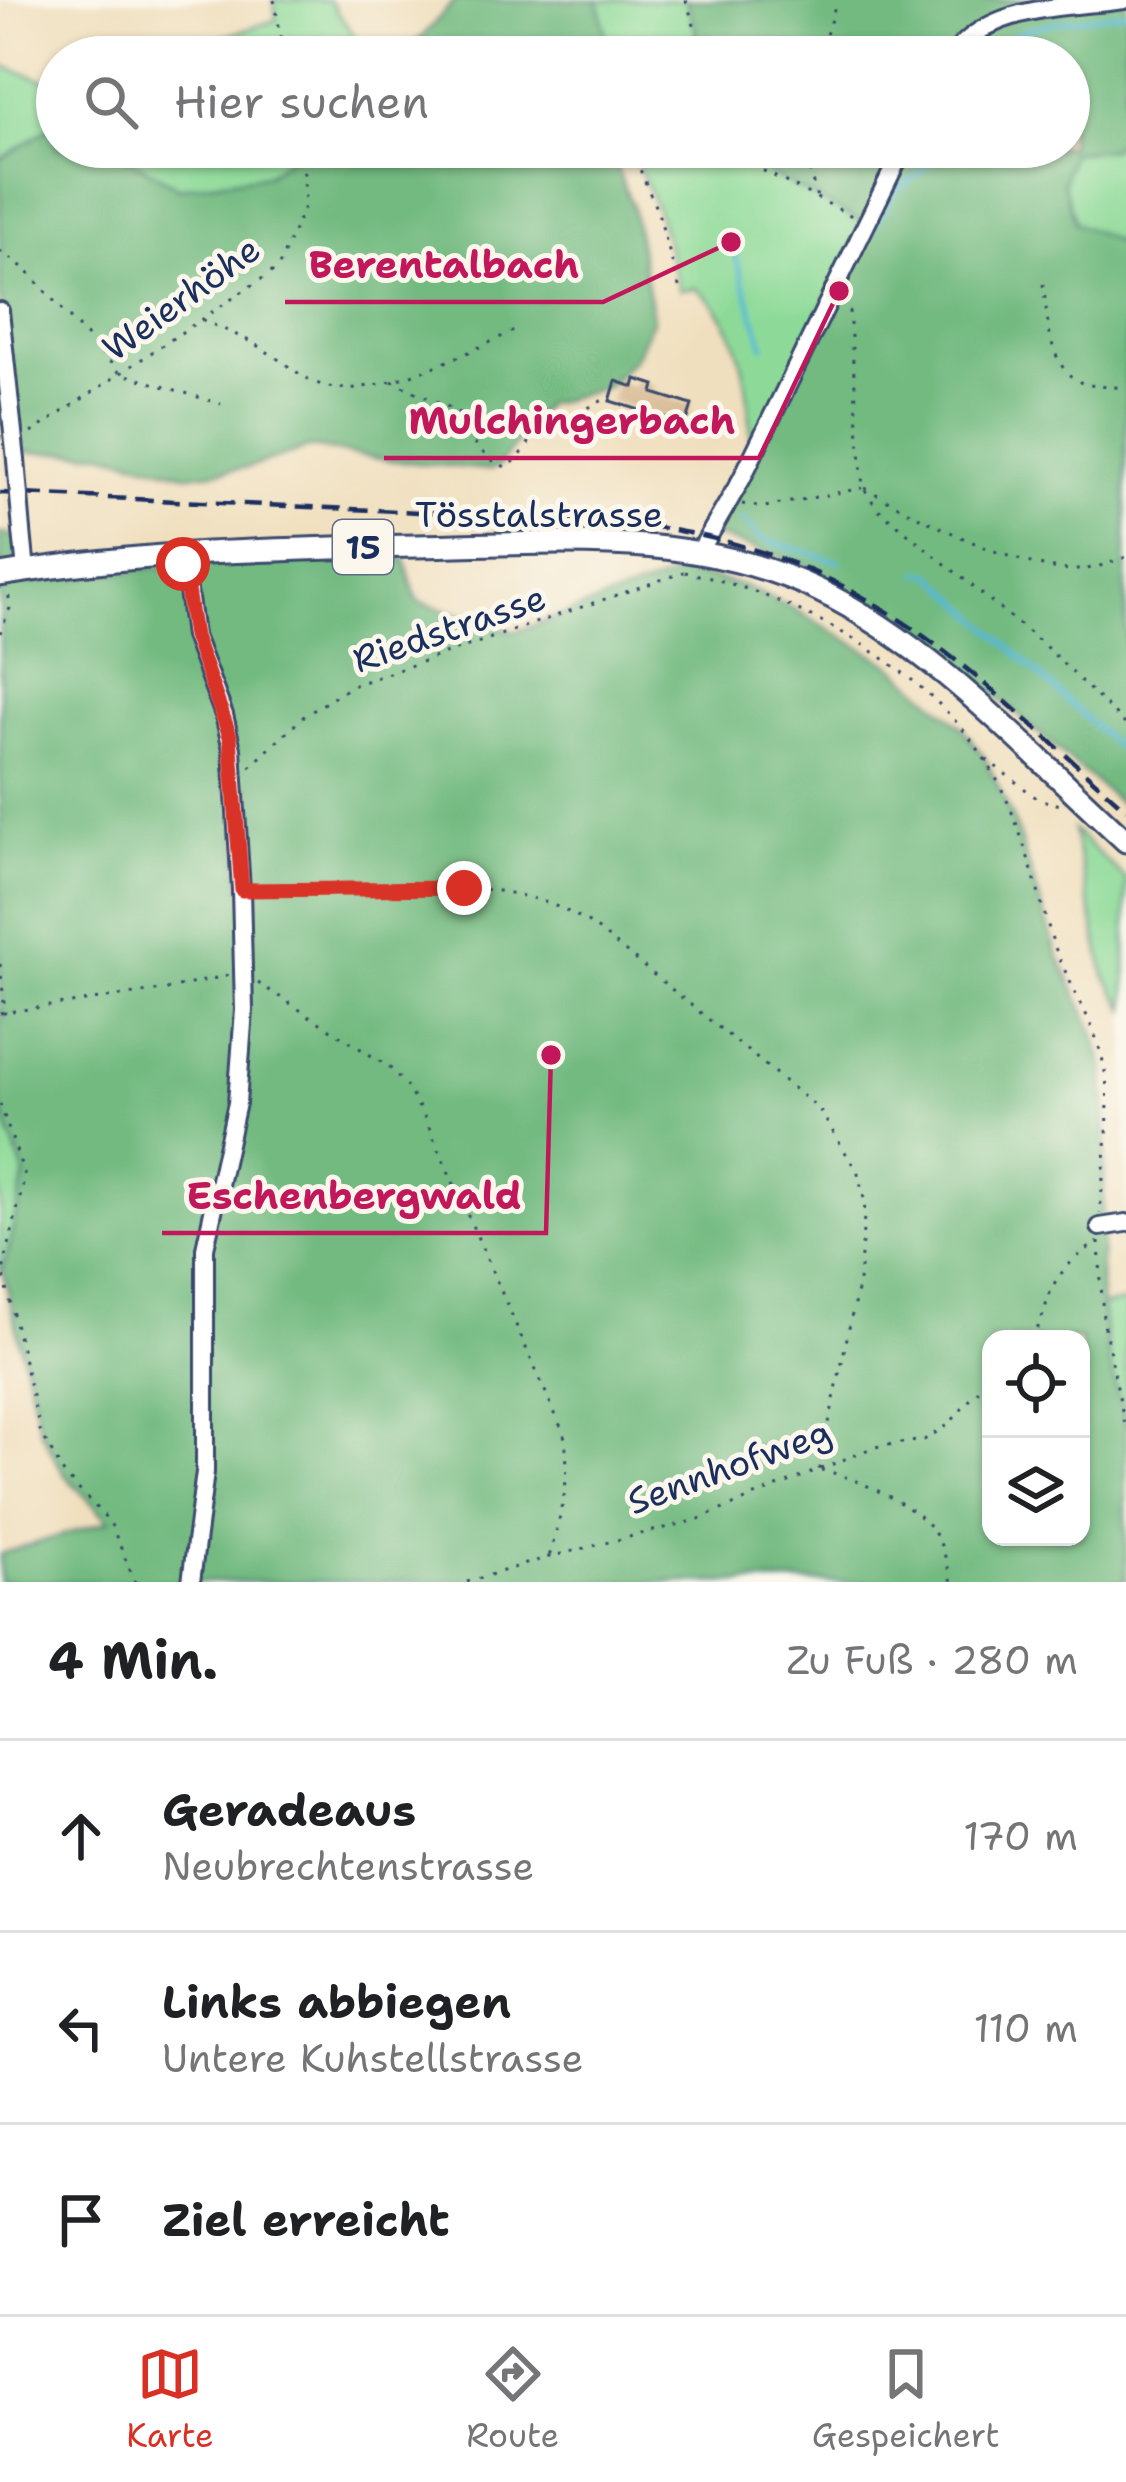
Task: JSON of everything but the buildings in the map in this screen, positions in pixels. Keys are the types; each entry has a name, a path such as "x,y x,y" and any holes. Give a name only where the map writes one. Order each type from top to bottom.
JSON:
{"main road":[{"name":"Tösstalstrasse","path":"11,573 183,554 606,543 700,551 795,580 889,631 1126,842"}],"street":[{"path":"976,36 1017,13 1124,0"},
{"path":"700,551 893,168"},
{"path":"0,311 22,531 11,573"},
{"path":"183,554 192,624 227,726 242,890 243,971 237,1103 205,1248 205,1472 190,1582"},
{"path":"1100,1234 1126,1223"}],"path":[{"path":"274,0 281,36"},
{"path":"686,0 697,36"},
{"path":"826,36 837,0"},
{"name":"Weierhöhe","path":"15,452 120,373 278,268 305,204 304,168"},
{"path":"639,168 680,290"},
{"path":"758,168 864,222"},
{"path":"809,168 818,200"},
{"path":"0,251 26,268 120,373 221,404"},
{"path":"845,267 863,488 877,508 1044,645 1126,725"},
{"path":"1043,284 1052,344 1060,364 1079,382 1126,388"},
{"path":"200,319 330,388 391,381 460,358 519,328"},
{"path":"391,381 457,412 470,440 506,467 533,437 602,400"},
{"path":"727,501 765,508 863,488 931,523 1046,567 1077,571 1126,557"},
{"path":"700,551 685,572 744,586 872,652 939,705 985,758 1038,799 1077,810 1060,795"},
{"name":"Riedstrasse","path":"235,788 265,749 291,726 351,686 685,572"},
{"path":"0,633 10,608 11,573"},
{"path":"985,758 1006,802 1057,953 1103,1059 1106,1137 1100,1234 1105,1338 1126,1429"},
{"path":"242,890 476,888 517,893 556,905 595,927 819,1109 858,1173 865,1217 856,1303 819,1470 847,1477 921,1517 939,1540 952,1582"},
{"path":"0,964 0,1022"},
{"path":"2,1012 170,989 243,971 389,1067 424,1116 564,1434 565,1496 549,1557"},
{"path":"0,1104 25,1176 1,1270 40,1430 64,1474 110,1522 135,1582"},
{"path":"1036,1330 1054,1284 1100,1234"},
{"name":"Sennhofweg","path":"467,1582 698,1520 880,1445 931,1437 948,1425 982,1385"}],"green space":[{"path":"274,0 329,0 354,36 226,36 276,20"},
{"path":"455,0 598,0 606,36 423,36"},
{"path":"598,0 686,0 697,36 606,36"},
{"path":"686,0 1126,0 1124,135 1111,149 1090,151 1090,36 697,36"},
{"path":"0,65 36,77 36,137 0,160"},
{"path":"1126,128 1126,246 1075,223 1063,183 1066,168 1090,168 1090,151 1111,149"},
{"path":"36,137 36,168 145,168 179,188 267,175 276,168 617,168 632,206 653,318 636,356 607,386 544,405 499,466 490,470 312,447 245,468 189,475 104,453 15,452 0,311 0,160"},
{"path":"145,168 276,168 267,175 179,188"},
{"path":"639,168 758,168 864,222 751,455 747,387 735,342 712,303 696,288 680,290"},
{"path":"758,168 1067,168 1063,183 1075,223 1126,246 1126,809 927,636 805,565 711,535 864,223"},
{"path":"0,534 14,535 22,584 183,564 404,557 417,601 514,632 685,572 744,586 796,610 893,666 963,728 985,758 1014,821 1057,953 1094,1032 1104,1067 1106,1137 1100,1287 1107,1352 1126,1429 1126,1582 0,1582 0,1554 109,1521 64,1474 40,1430 3,1271 25,1176 0,1104 0,1021 4,1013 0,1013","holes":["250,787 257,891 241,890 235,789"]},
{"path":"1073,830 1126,879 1126,1010 1105,976"},
{"path":"0,1104 25,1176 3,1271 0,1270"},
{"path":"1126,1302 1126,1429 1101,1306"}],"waterway":[{"path":"1013,36 1072,19 1126,12"},
{"path":"865,245 894,193 926,168"},
{"path":"731,242 764,347"},
{"path":"742,518 758,538 840,562"},
{"path":"919,573 932,574 1126,756"}],"railway":[{"path":"0,493 596,520 685,532 761,552 828,579 889,613 946,653 1126,809"}],"place":[{"name":"Berentalbach","path":"731,242"},
{"name":"Mulchingerbach","path":"839,291"},
{"name":"Eschenbergwald","path":"551,1055"}],"route":[{"path":"183,564 194,636 230,736 242,890 464,888"}]}
